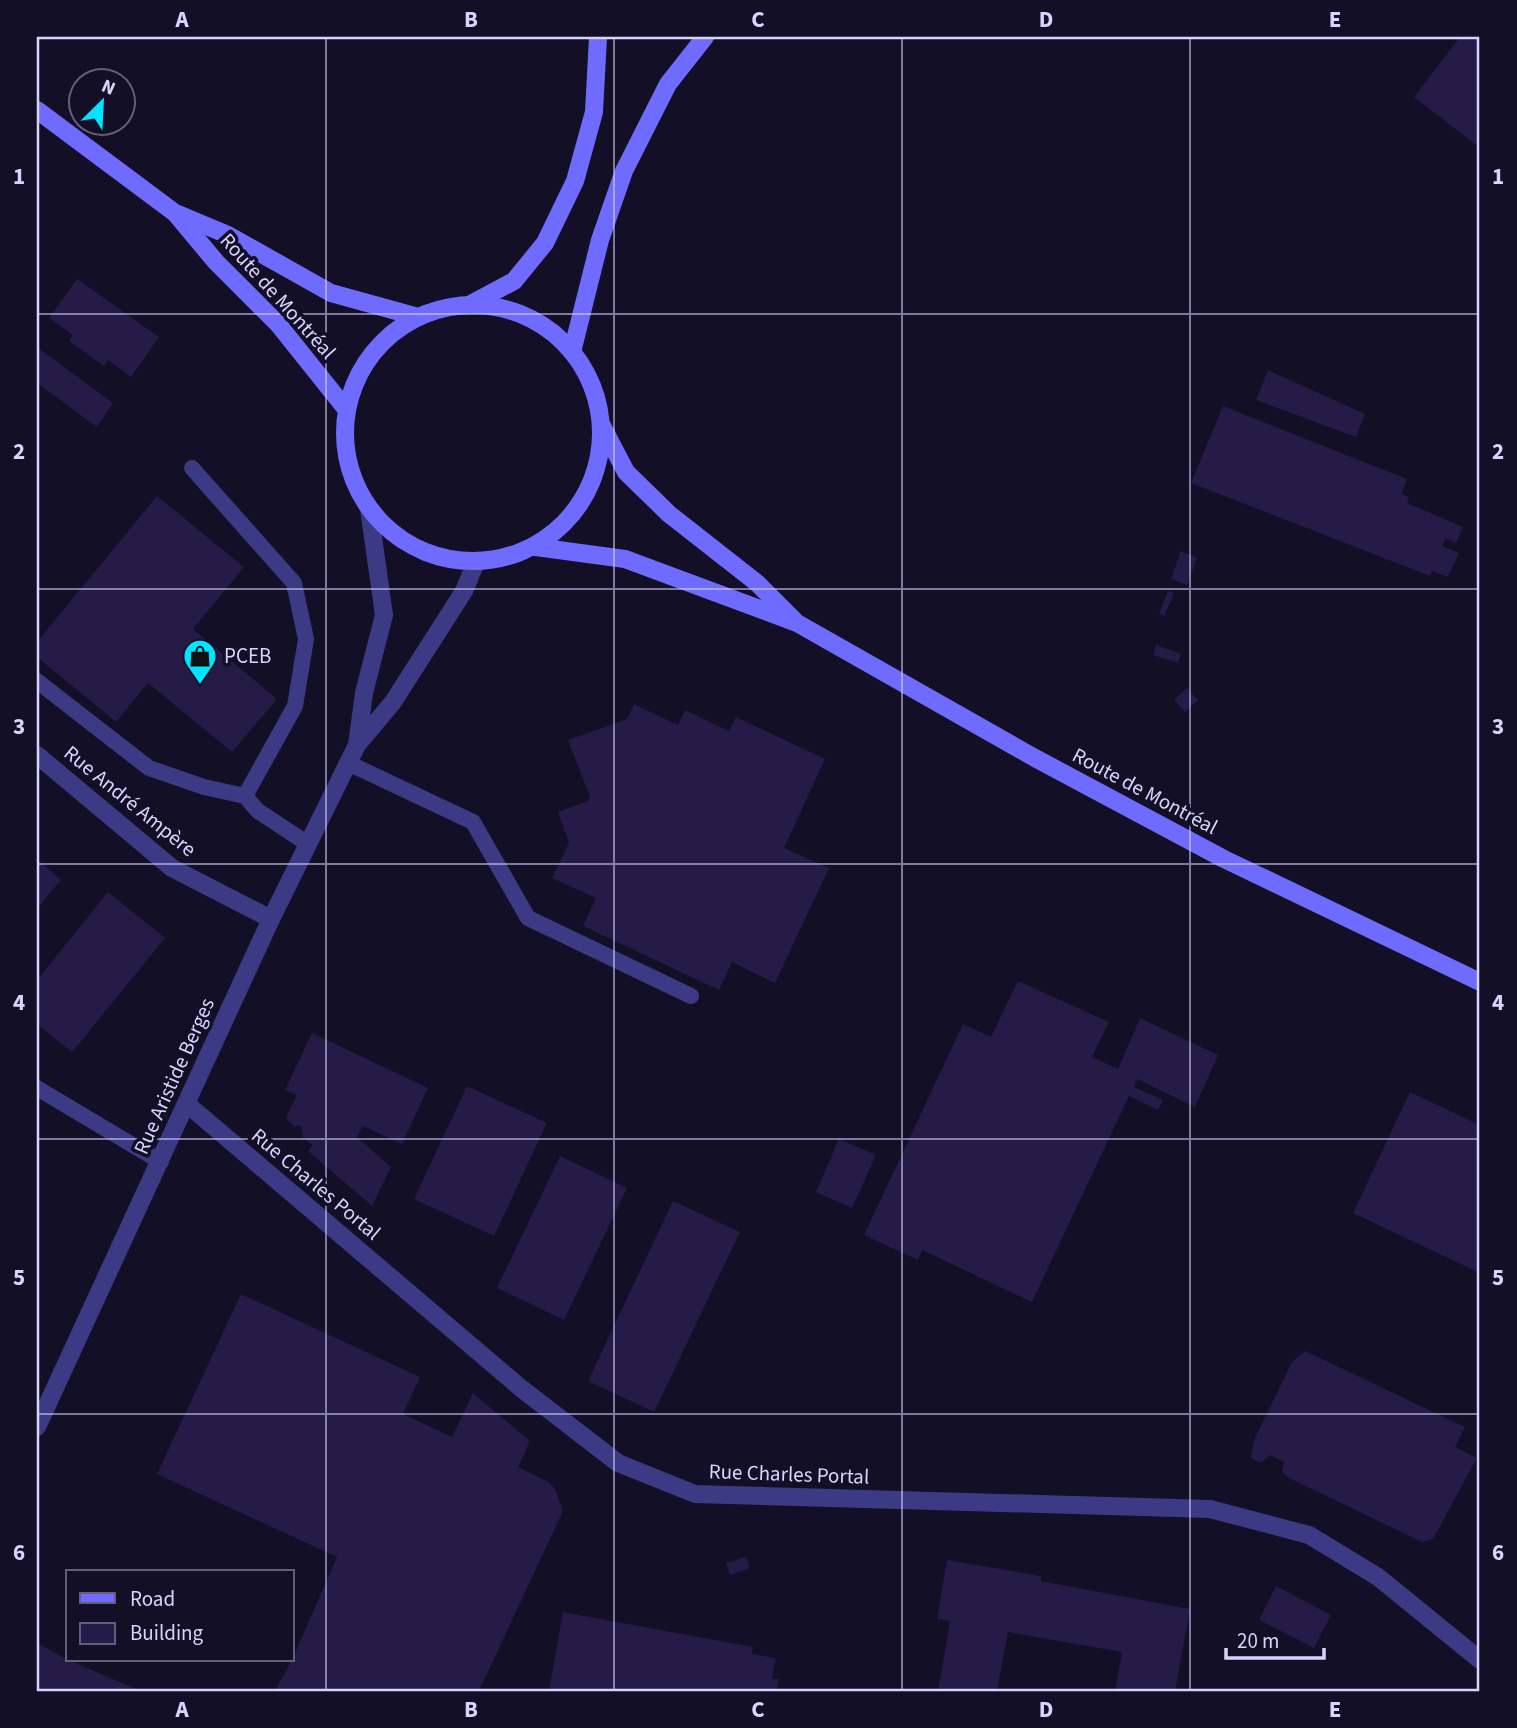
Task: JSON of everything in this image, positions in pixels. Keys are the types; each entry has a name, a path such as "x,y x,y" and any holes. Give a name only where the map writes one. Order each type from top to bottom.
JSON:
{"main road":[{"path":"471,304 514,281 545,243 575,181 594,112 598,37"},
{"path":"572,352 600,240 624,171 668,84 705,37"},
{"name":"Route de Montréal","path":"37,110 175,213 216,262 278,324 346,409"},
{"name":"Route de Montréal","path":"175,213 228,235 331,293 418,317"},
{"path":"471,304 508,310 543,326 572,352 593,386 602,426 596,474 573,516 536,547 508,558 476,562 437,557 398,539 369,509 352,478 344,444 346,409 360,372 384,340 418,317 443,308 471,304"},
{"name":"Route de Montréal","path":"602,426 626,472 669,514 757,583 797,623"},
{"name":"Route de Montréal","path":"536,547 625,559 797,623 1035,758 1224,859 1480,982"}],"street":[{"name":"Rue Aristide Berges","path":"357,745 365,693 384,615 369,509"},
{"name":"Rue Aristide Berges","path":"37,1427 271,919 348,762 357,745 393,702 464,590 476,562"},
{"name":"Rue André Ampère","path":"37,755 172,868 271,919"},
{"name":"Rue Charles Portal","path":"187,1104 522,1390 618,1463 695,1494 1210,1509 1309,1535 1378,1577 1480,1660"}],"lane":[{"path":"192,468 294,583 306,639 295,706 245,796"},
{"path":"37,681 149,768 204,787 245,796 258,811 308,844"},
{"path":"348,762 473,822 527,918 691,996"},
{"path":"37,1088 160,1161"}],"building":[{"path":"1460,37 1480,37 1480,148 1414,97"},
{"path":"77,279 159,337 131,377 108,360 104,366 69,341 73,335 49,318"},
{"path":"37,347 113,403 97,427 37,383"},
{"path":"1268,370 1365,414 1356,437 1256,400"},
{"path":"1223,406 1407,479 1401,494 1409,497 1407,503 1463,527 1456,543 1446,538 1442,546 1459,553 1448,577 1432,571 1430,576 1191,483"},
{"path":"157,496 244,567 193,629 277,699 232,752 148,683 116,722 37,657 37,642"},
{"path":"1181,551 1197,558 1187,585 1171,579"},
{"path":"1168,591 1173,592 1172,599 1164,616 1159,614"},
{"path":"1156,645 1181,654 1178,663 1153,655"},
{"path":"1187,688 1198,700 1185,712 1174,700"},
{"path":"634,704 678,725 685,710 729,731 736,717 825,759 784,848 829,868 775,983 732,962 719,990 583,926 596,898 552,878 569,843 558,812 588,801 590,797 568,740 627,719"},
{"path":"37,859 61,880 37,909"},
{"path":"108,892 165,938 72,1052 37,1024 37,980"},
{"path":"1018,981 1109,1022 1092,1057 1118,1069 1140,1018 1218,1055 1195,1107 1137,1079 1134,1087 1163,1100 1158,1110 1129,1096 1032,1302 922,1250 918,1260 864,1235 963,1024 991,1037"},
{"path":"312,1033 428,1088 402,1144 363,1126 357,1137 391,1167 372,1206 308,1151 313,1145 303,1138 301,1125 295,1127 286,1118 297,1095 285,1090"},
{"path":"467,1086 547,1123 494,1236 414,1199"},
{"path":"1410,1092 1480,1125 1480,1273 1353,1213"},
{"path":"839,1139 876,1155 852,1208 816,1192"},
{"path":"560,1156 627,1188 564,1320 497,1288"},
{"path":"673,1201 740,1232 654,1412 588,1381"},
{"path":"241,1294 420,1377 403,1414 452,1437 473,1393 530,1441 518,1467 547,1481 555,1489 563,1511 479,1691 275,1691 291,1662 294,1662 294,1655 337,1557 157,1474"},
{"path":"1305,1351 1465,1427 1455,1447 1477,1458 1433,1539 1422,1542 1289,1478 1282,1472 1284,1462 1270,1455 1261,1463 1251,1458 1254,1440 1292,1362"},
{"path":"746,1557 750,1568 730,1575 726,1563"},
{"path":"947,1560 1041,1576 1041,1581 1190,1609 1175,1691 1115,1691 1122,1652 1008,1632 997,1691 938,1691 950,1621 937,1619"},
{"path":"1276,1586 1331,1615 1314,1648 1259,1620"},
{"path":"563,1612 753,1647 752,1654 776,1658 772,1678 779,1679 776,1691 549,1691"},
{"path":"37,1643 66,1659 66,1662 73,1662 141,1691 37,1691"}],"place":[{"name":"PCEB","path":"200,686"}]}
